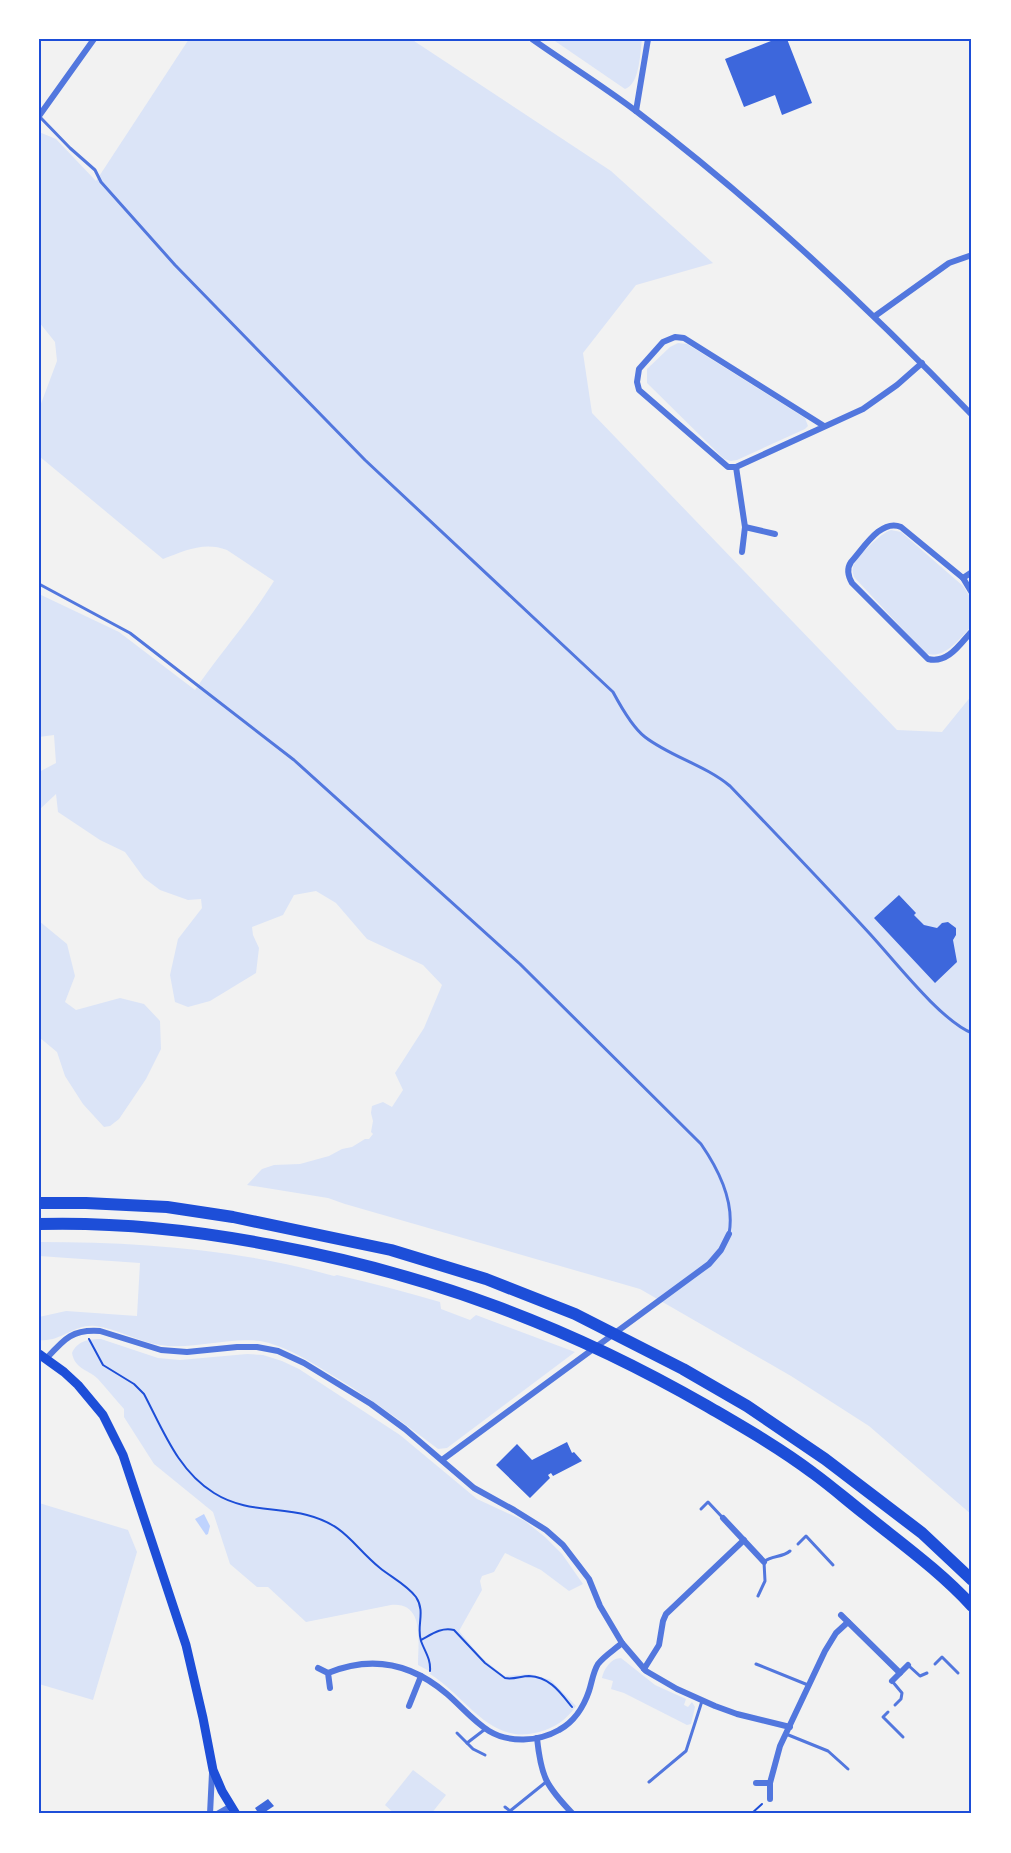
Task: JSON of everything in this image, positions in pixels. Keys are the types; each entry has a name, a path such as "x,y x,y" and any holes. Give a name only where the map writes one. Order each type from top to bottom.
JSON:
{"highway":[{"path":"39,1203 86,1203 167,1208 233,1216 391,1250 486,1279 575,1314 683,1369 747,1406 825,1459 922,1533 972,1580"},
{"path":"39,1224 86,1222 161,1227 314,1253 388,1270 456,1291 558,1330 674,1387 737,1423 812,1472 910,1550 972,1606"}],"main road":[{"path":"43,1356 78,1385 103,1415 123,1455 186,1645 213,1770 233,1810"}],"street":[{"path":"39,116 94,39"},
{"path":"532,39 636,111 777,226 875,316 972,415"},
{"path":"636,111 648,39"},
{"path":"875,316 949,263 972,255"},
{"path":"824,426 684,338 675,337 663,342 639,369 637,382 639,390 728,467 736,467 863,409 897,385 922,363"},
{"path":"736,467 745,527 742,552"},
{"path":"972,593 963,578 901,527 895,525 882,528 848,567 852,583 928,659 938,660 946,657 972,631"},
{"path":"745,527 775,534"},
{"path":"963,578 972,572"},
{"path":"442,1460 709,1264 721,1250 729,1234"},
{"path":"43,1356 68,1336 85,1331 100,1331 144,1346 170,1351 248,1346 267,1348 288,1355 370,1404 474,1488 524,1515 546,1530 563,1545 588,1580 622,1643 644,1669 702,1701 737,1714 790,1727"},
{"path":"723,1518 764,1562"},
{"path":"644,1669 659,1645 666,1614 744,1540"},
{"path":"841,1615 900,1673"},
{"path":"770,1799 770,1783 777,1753 830,1641 848,1622"},
{"path":"318,1668 328,1673 355,1664 377,1663 407,1669 446,1693 486,1729 521,1740 537,1738 563,1728 577,1714 586,1699 598,1665 622,1643"},
{"path":"892,1681 908,1665"},
{"path":"328,1673 330,1688"},
{"path":"409,1706 424,1678"},
{"path":"537,1738 540,1765 546,1782 573,1814"},
{"path":"210,1814 213,1770"},
{"path":"756,1784 770,1783"},
{"path":"217,1814 233,1810"}],"lane":[{"path":"39,116 95,170 101,182 175,265 365,460 613,692 641,733 657,745 718,777 730,786 933,1003 972,1033"},
{"path":"39,584 130,633 273,743 520,964 701,1144 717,1169 725,1190 730,1210 729,1234"},
{"path":"701,1509 708,1502 723,1518"},
{"path":"798,1544 806,1536 833,1565"},
{"path":"758,1596 765,1581 764,1562 768,1558 784,1556 789,1551"},
{"path":"935,1664 942,1657 958,1672"},
{"path":"756,1664 808,1685"},
{"path":"908,1665 920,1676 927,1673"},
{"path":"892,1681 902,1693 901,1699 895,1705"},
{"path":"649,1782 686,1751 702,1701"},
{"path":"888,1712 883,1717 903,1737"},
{"path":"467,1743 486,1729"},
{"path":"457,1733 473,1749 485,1755"},
{"path":"786,1734 828,1751 848,1768"},
{"path":"505,1807 512,1813 546,1782"}],"path":[{"path":"85,1331 103,1365 134,1384 144,1394 184,1467 197,1480 216,1495 232,1502 270,1510 306,1514 327,1522 346,1533 376,1565 415,1596 421,1610 421,1641 431,1670 424,1678"},
{"path":"421,1641 439,1630 454,1630 478,1657 501,1676 507,1679 532,1676 547,1681 556,1687 577,1714"},
{"path":"751,1814 770,1799"}],"shaded area":[{"path":"189,39 411,39 611,171 713,263 636,285 583,353 592,413 897,730 942,732 972,695 972,1515 869,1426 791,1376 640,1289 328,1198 247,1185 262,1169 274,1165 300,1164 329,1156 369,1139 373,1134 371,1132 372,1106 383,1102 392,1107 403,1090 395,1073 424,1028 442,985 423,965 367,939 336,903 316,891 294,895 283,915 252,927 259,948 256,973 210,1001 188,1007 175,1002 170,975 178,939 202,908 201,899 188,900 160,890 144,878 125,852 100,840 58,812 56,794 39,810 39,772 56,763 54,735 39,737 39,594 119,632 195,690 274,581 219,547 194,548 163,559 39,456 39,409 57,361 55,342 39,322 39,132 56,139 96,181"},
{"path":"552,39 642,39 634,81 625,89"},
{"path":"678,343 687,344 805,418 808,426 737,460 724,459 647,383 647,369 670,347"},
{"path":"891,530 901,532 963,586 972,600 972,626 951,647 939,654 925,653 854,577 855,563 876,540"},
{"path":"39,921 67,944 75,976 65,1002 76,1010 120,998 144,1004 160,1021 161,1049 146,1079 119,1119 110,1126 104,1127 83,1104 65,1076 57,1052 39,1037"},
{"path":"39,1242 151,1246 261,1259 350,1278 440,1302 441,1309 470,1320 476,1315 575,1352 447,1448 438,1449 337,1378 300,1356 268,1343 248,1340 185,1346 160,1345 95,1326 80,1328 54,1339 39,1340 39,1317 66,1311 137,1316 140,1263 39,1256"},
{"path":"101,1339 158,1358 180,1360 247,1354 263,1355 282,1361 299,1369 400,1435 477,1499 525,1521 562,1554 583,1584 569,1591 541,1570 505,1553 494,1572 482,1576 480,1581 482,1590 459,1631 481,1657 504,1676 530,1674 551,1680 576,1706 565,1719 545,1730 522,1734 506,1732 480,1717 430,1674 431,1672 418,1665 417,1625 410,1610 402,1606 391,1605 306,1622 268,1587 257,1587 230,1564 213,1512 154,1464 124,1417 124,1409 95,1376 76,1363 72,1353 80,1343"},
{"path":"39,1503 128,1530 137,1552 93,1700 39,1684"},
{"path":"621,1658 655,1685 686,1699 684,1705 688,1707 692,1702 695,1707 691,1724 687,1725 624,1693 611,1689 613,1681 602,1678 611,1662"},
{"path":"413,1770 446,1795 431,1814 395,1814 385,1805"}],"water":[{"path":"204,1514 210,1526 206,1535 195,1519"}],"building":[{"path":"776,39 787,39 812,103 782,115 775,95 744,107 725,59"},
{"path":"899,895 924,925 937,928 942,923 948,922 956,928 953,940 957,962 935,983 874,918"},
{"path":"567,1442 572,1453 574,1452 582,1461 553,1476 551,1473 548,1475 550,1478 530,1498 496,1465 517,1444 532,1460"},
{"path":"268,1799 274,1806 259,1814 255,1808"}]}
